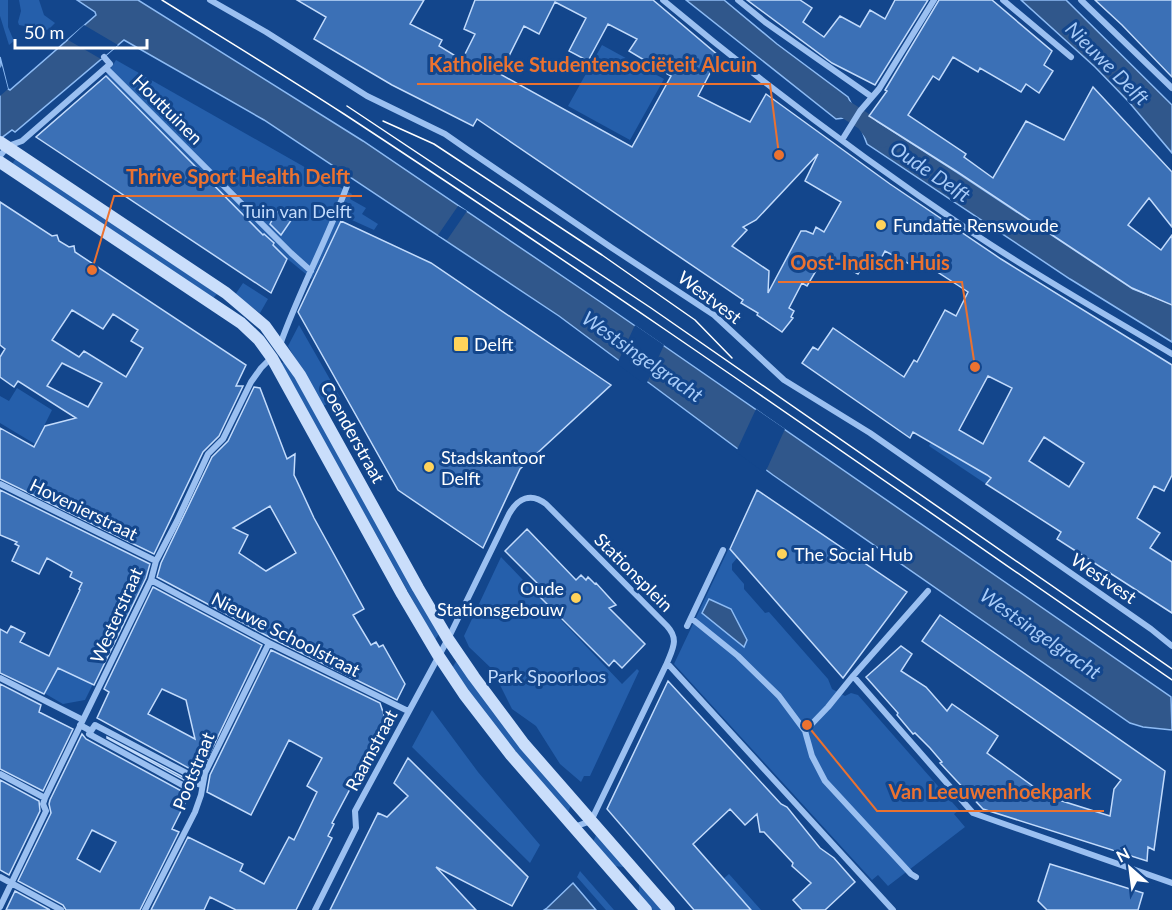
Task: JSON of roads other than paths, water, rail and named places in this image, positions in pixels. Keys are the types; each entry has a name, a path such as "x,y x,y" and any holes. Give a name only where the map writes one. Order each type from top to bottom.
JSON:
{"street":[{"name":"Westvest","path":"210,0 266,32 367,96 445,134 612,248 696,302 722,322 784,380 870,433 1172,646"},
{"path":"663,0 723,50 842,140 974,233 1172,354"},
{"path":"738,0 765,22 872,97"},
{"path":"842,140 860,111 879,89 934,0"},
{"path":"1003,0 1071,57"},
{"path":"1081,0 1172,88"},
{"path":"3,148 22,141 106,68 110,64 104,57"},
{"name":"Houttuinen","path":"106,68 311,271"},
{"name":"Coenderstraat","path":"3,148 229,295 265,326 303,380 448,639 502,716 669,910"},
{"name":"Coenderstraat","path":"0,162 246,326 260,340 438,656 490,728 646,910"},
{"path":"280,345 293,309 332,234 347,186"},
{"name":"Westerstraat","path":"0,908 45,812 43,804 45,798 151,580 156,561 208,454 224,439 251,382 280,345"},
{"name":"Hovenierstraat","path":"0,484 156,561"},
{"name":"Stationsplein","path":"448,639 513,506 525,497 534,497 546,504 671,630 675,644 591,821"},
{"name":"Stationsplein","path":"687,626 723,550"},
{"name":"Nieuwe Schoolstraat","path":"151,580 269,643 408,711"},
{"path":"805,731 928,591"},
{"path":"691,618 738,656 779,696 805,731 812,756 825,782 916,877"},
{"name":"Raamstraat","path":"315,910 356,828 355,811 448,639"},
{"name":"Pootstraat","path":"145,910 195,812 205,773 269,643"},
{"path":"667,663 893,910"},
{"path":"853,676 973,813 1172,883"},
{"path":"0,678 92,730"},
{"path":"95,725 194,777 191,782 188,788 89,734 95,725"},
{"path":"0,774 45,798"},
{"path":"191,782 202,785"},
{"path":"574,827 591,821"},
{"path":"0,878 61,910"}],"water":[{"name":"Westsingelgracht","path":"77,0 138,0 363,141 602,303 1171,697 1172,730 1143,727 1130,723 773,475 559,316 264,120 124,40 15,132 12,130 0,139 0,57 10,90 96,15"},
{"path":"686,0 724,0 777,44 848,97 852,105 844,118 836,119"},
{"name":"Nieuwe Delft","path":"1021,0 1066,0 1172,105 1172,153 1128,101 1095,67"},
{"path":"869,116 1133,289 1172,304 1172,342 1070,279 867,144 861,128"},
{"path":"709,599 731,609 747,640 744,647 702,613"},
{"path":"573,883 596,910 544,910 547,908"}],"waterway":[{"name":"Oude Delft","path":"828,98 865,122 874,134 882,139"}],"tram line":[{"path":"162,0 344,114 552,253 760,394 1172,680"},
{"path":"347,106 651,308 1172,669"},
{"path":"383,121 434,144 602,255 695,320 732,358"}],"place":[{"name":"Katholieke Studentensociëteit Alcuin","path":"779,155"},
{"name":"Fundatie Renswoude","path":"881,225"},
{"name":"Thrive Sport Health Delft","path":"92,270"},
{"name":"Delft","path":"461,344"},
{"name":"Oost-Indisch Huis","path":"975,367"},
{"name":"Stadskantoor Delft","path":"429,467"},
{"name":"The Social Hub","path":"782,554"},
{"name":"Oude Stationsgebouw","path":"576,598"},
{"name":"Van Leeuwenhoekpark","path":"807,725"}],"park label":[{"name":"Tuin van Delft","path":"297,211"},
{"name":"Park Spoorloos","path":"547,676"}]}
